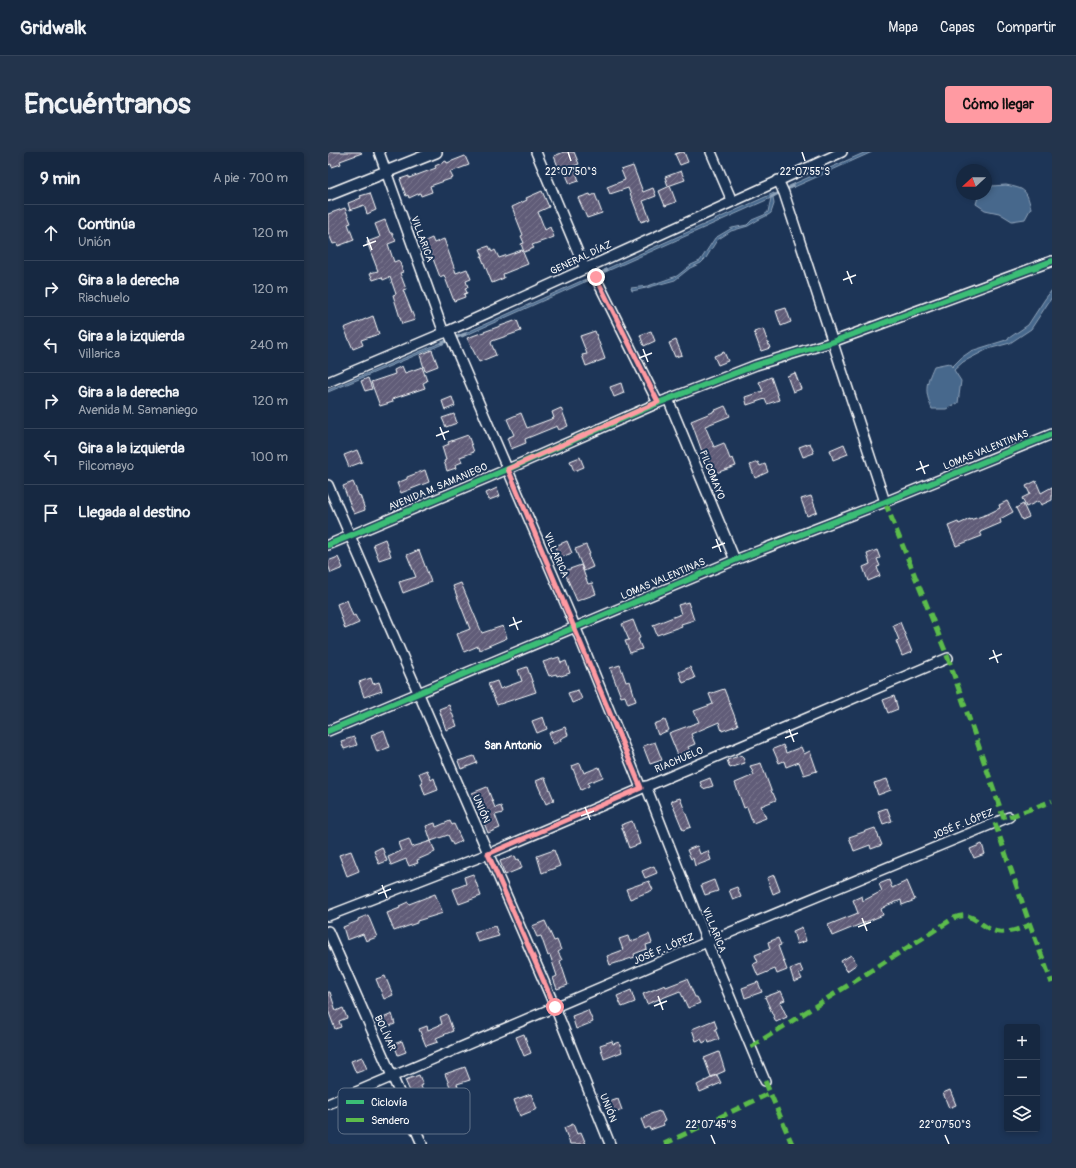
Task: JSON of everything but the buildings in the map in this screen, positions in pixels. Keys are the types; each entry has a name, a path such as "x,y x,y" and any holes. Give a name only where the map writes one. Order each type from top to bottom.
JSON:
{"street":[{"name":"VILLARICA","path":"379,152 449,336 508,469 643,787 765,1081"},
{"path":"328,195 436,152"},
{"path":"536,152 587,268 595,276 658,402"},
{"path":"711,152 732,201"},
{"name":"GENERAL DÍAZ","path":"328,382 449,336 587,268 732,201 781,187 842,152"},
{"path":"781,187 885,502"},
{"name":"AVENIDA M. SAMANIEGO","path":"328,545 508,469 658,402 756,365 832,342 1052,261"},
{"name":"PILCOMAYO","path":"668,399 735,560"},
{"name":"LOMAS VALENTINAS","path":"328,731 574,626 735,560 885,502 1052,434"},
{"name":"UNIÓN","path":"328,485 555,1007 610,1144"},
{"name":"RIACHUELO","path":"328,916 488,854 948,658"},
{"name":"JOSÉ F. LÓPEZ","path":"365,1088 707,942 1009,817"},
{"name":"BOLÍVAR","path":"328,931 398,1088"},
{"name":"JOSÉ F. LÓPEZ","path":"328,1104 338,1100"},
{"name":"BOLÍVAR","path":"418,1134 422,1144"}],"water":[{"path":"866,152 872,152 790,189 789,186"},
{"path":"1006,185 1021,189 1026,193 1031,208 1025,219 1012,221 999,213 985,210 976,204 977,200 992,200 992,186"},
{"path":"774,193 774,204 771,213 748,226 731,231 717,240 706,258 701,263 690,268 675,280 632,291 631,288 648,286 677,276 691,265 700,261 715,238 732,228 747,225 752,220 768,212 771,198 605,272 604,270"},
{"path":"588,278 589,280 462,337 461,335"},
{"path":"1052,290 1052,297 1031,329 1010,343 988,349 963,362 954,370 961,381 958,403 946,409 932,409 928,397 927,387 934,366 949,363 952,367 971,351 1006,340 1028,325"},
{"path":"445,341 445,343 328,392 328,390"}],"waterway":[{"path":"771,197 793,186"},
{"path":"585,281 607,270"},
{"path":"442,343 465,334"}],"marked path":[{"path":"885,502 948,658 1004,819"},
{"path":"1009,817 1052,801"},
{"path":"995,823 1030,925 1052,983"},
{"path":"751,1047 954,918 967,916 992,930 999,932 1011,931 1030,925"},
{"path":"765,1081 792,1144"},
{"path":"664,1144 770,1093"}],"cycle path":[{"path":"328,545 508,469 658,403 756,365 832,342 1052,261"},
{"path":"328,731 735,560 885,502 1052,434"}],"district":[{"name":"San Antonio","path":"513,745"}],"route":[{"path":"555,1007 488,854 641,788 508,469 658,402 596,277"}]}
